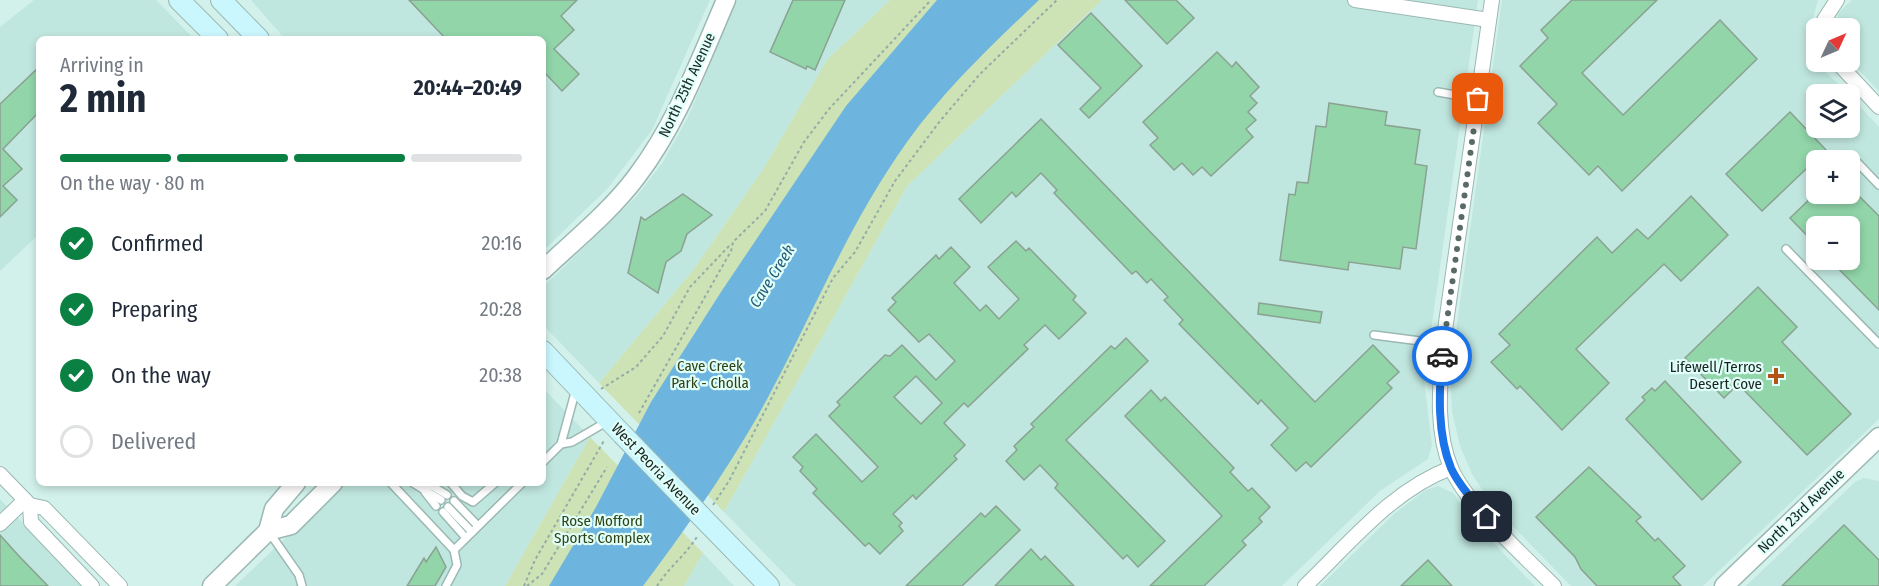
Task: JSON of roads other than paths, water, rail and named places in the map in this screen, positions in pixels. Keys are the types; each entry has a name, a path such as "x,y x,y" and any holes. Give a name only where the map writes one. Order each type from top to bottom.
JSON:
{"main road":[{"path":"179,0 215,36"},
{"path":"221,0 256,36"},
{"name":"West Peoria Avenue","path":"546,354 769,586"}],"street":[{"name":"North 25th Avenue","path":"546,267 612,206 657,148 675,114 726,0"},
{"path":"1355,0 1489,20"},
{"path":"1492,0 1443,344 1439,394 1443,433 1451,468 1487,517 1554,586"},
{"path":"1825,18 1837,0"},
{"path":"1846,72 1879,107"},
{"name":"North 23rd Avenue","path":"1724,586 1876,446"},
{"path":"1305,586 1396,499 1429,476 1451,468"},
{"path":"0,474 27,502 45,508 120,586"},
{"path":"268,531 274,508 293,486"},
{"path":"212,586 268,531 291,525 330,486"},
{"path":"0,524 27,502"},
{"path":"27,502 31,522 92,586"}],"lane":[{"path":"1438,92 1478,99"},
{"path":"1860,165 1879,185"},
{"path":"1786,249 1879,344"},
{"path":"1374,335 1443,344"},
{"path":"546,459 561,444 582,392"},
{"path":"561,444 615,426"},
{"path":"394,486 454,550 458,565 446,586"},
{"path":"420,486 441,500"},
{"path":"454,486 462,496 472,502 491,486"},
{"path":"454,550 519,486"},
{"path":"448,507 466,538"},
{"path":"448,507 478,526"},
{"path":"448,507 472,532"},
{"path":"268,531 299,575 302,586"}],"water":[{"name":"Cave Creek","path":"937,0 1039,0 953,86 907,142 886,173 849,237 766,401 738,449 643,586 549,586 596,507 651,402 721,292 846,106"}],"place":[{"name":"Lifewell/Terros Desert Cove","path":"1776,376"}],"park label":[{"name":"Cave Creek Park - Cholla","path":"710,374"},
{"name":"Rose Mofford Sports Complex","path":"602,530"}]}
